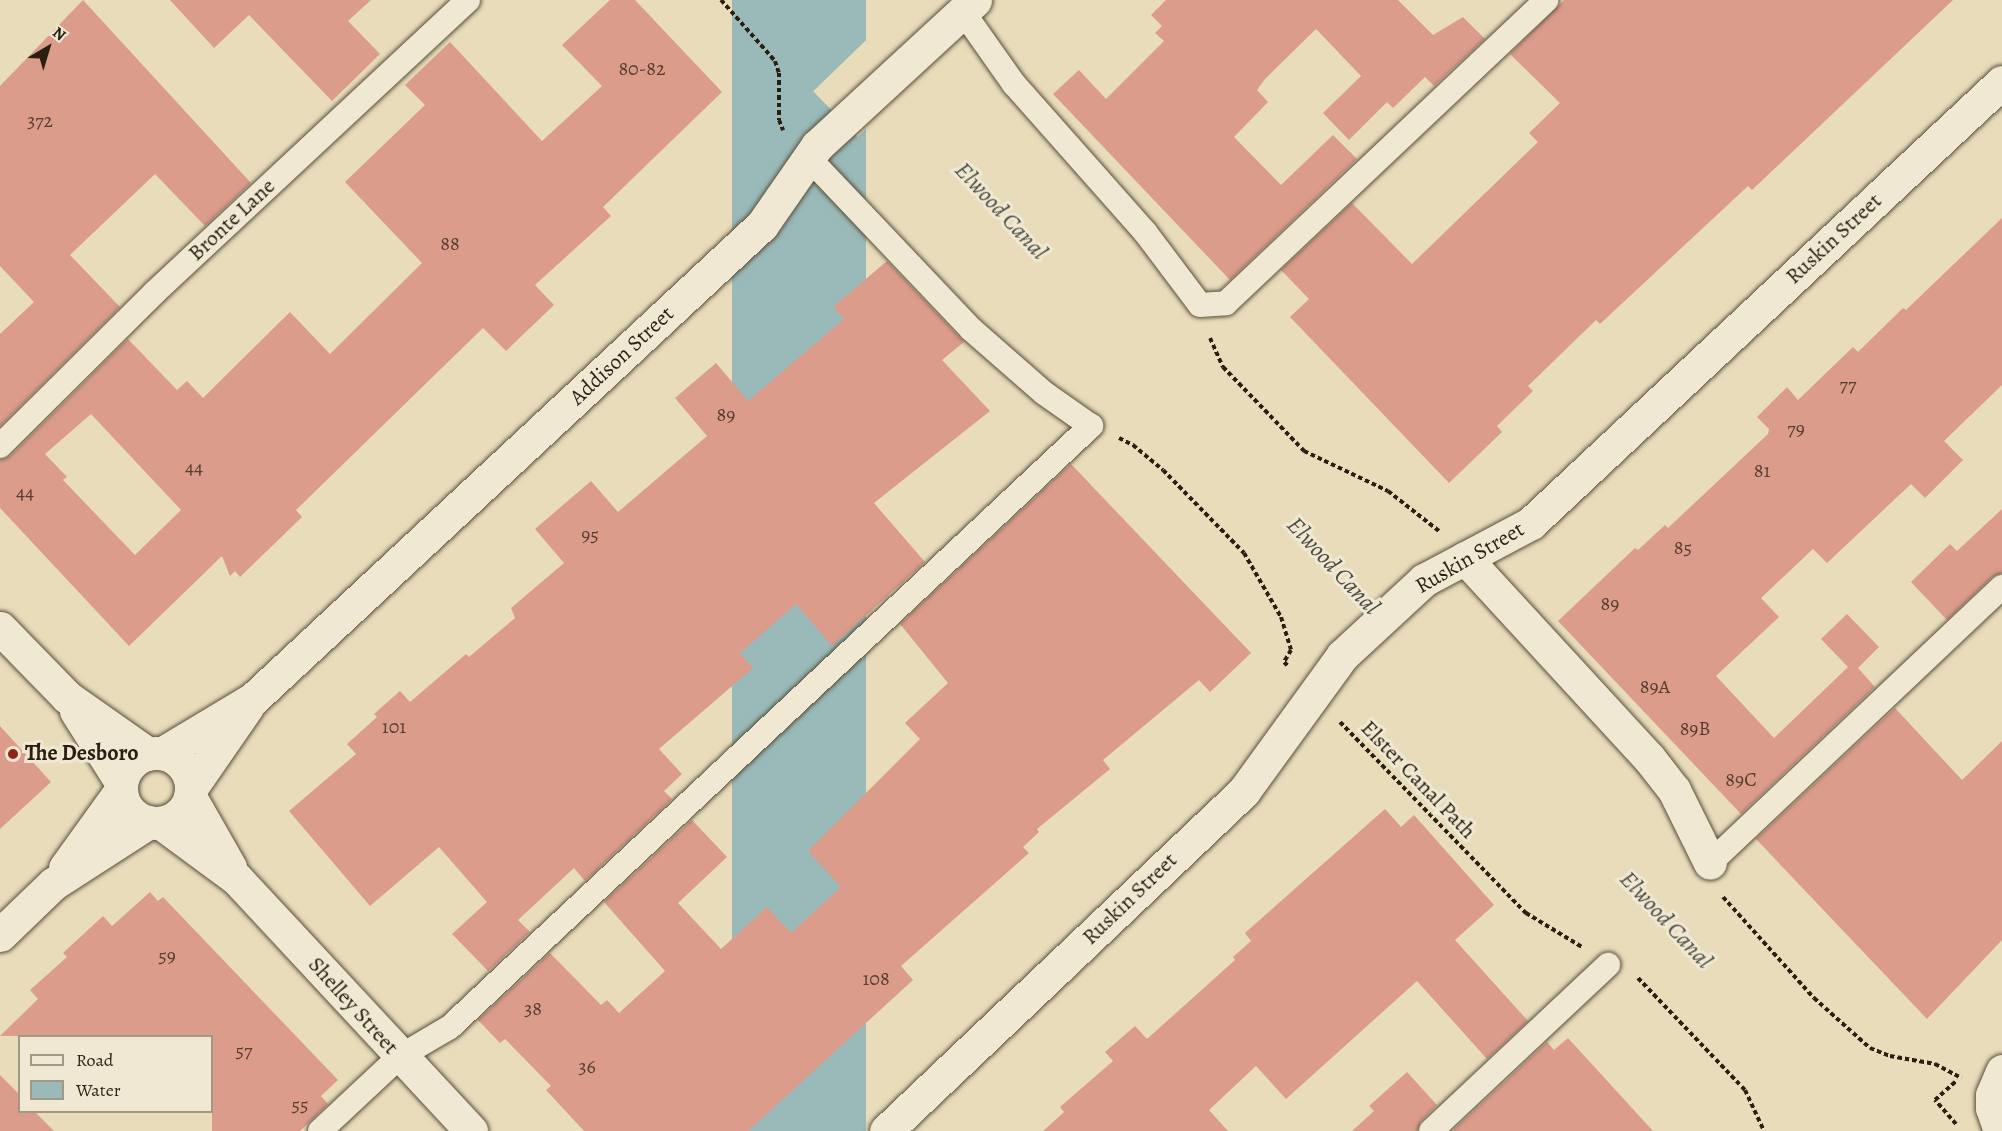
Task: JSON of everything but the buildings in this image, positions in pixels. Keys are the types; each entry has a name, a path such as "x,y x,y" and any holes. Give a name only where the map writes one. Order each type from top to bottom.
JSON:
{"street":[{"name":"Addison Street","path":"156,754 253,699 762,225 808,157 837,126 968,4"},
{"name":"Ruskin Street","path":"886,1131 1244,791 1342,656 1424,580 1531,523 2002,82"},
{"path":"1465,558 1649,758 1674,790 1710,863"},
{"path":"0,628 67,697 121,786 130,811 155,823"},
{"path":"53,884 155,823 179,815 191,793 183,766 156,754 67,697"},
{"name":"Addison Street","path":"191,793 253,699"},
{"path":"0,935 53,884 121,786 130,764 156,754"},
{"name":"Shelley Street","path":"191,793 237,879"},
{"name":"Shelley Street","path":"155,823 237,879 399,1057 471,1131"},
{"path":"1992,1127 1998,1077"}],"lane":[{"name":"Bronte Lane","path":"0,446 155,292 468,0"},
{"path":"968,4 1014,84 1145,232 1200,305 1226,303 1546,0"},
{"path":"320,1131 399,1057 450,1027 1091,426 1044,393 971,329 808,157"},
{"path":"1710,863 2002,587"},
{"path":"1431,1131 1608,965"}],"path":[{"path":"721,0 775,61 779,74 779,124 808,157"},
{"path":"1200,305 1223,367 1304,451 1388,491 1429,522 1465,558"},
{"name":"Elster Canal Path","path":"1091,426 1133,444 1163,470 1244,553 1281,617 1291,650 1284,662 1314,694 1526,913 1608,965 1636,977 1745,1090 1764,1131"},
{"path":"1710,863 1726,904 1845,1027 1870,1048 1890,1056 1935,1064 1959,1077 1998,1077"},
{"path":"1959,1077 1935,1100 1963,1131"}],"water":[{"path":"732,0 866,0 866,1131 732,1131"}],"pier":[{"path":"888,19 932,65 858,137 813,91"},
{"path":"1398,563 1435,602 1359,673 1323,633"},
{"path":"1909,1108 1930,1131 1885,1131"}],"place":[{"name":"The Desboro","path":"13,754"}],"water label":[{"name":"Elwood Canal","path":"1001,211"},
{"name":"Elwood Canal","path":"1333,566"},
{"name":"Elwood Canal","path":"1666,920"}]}
